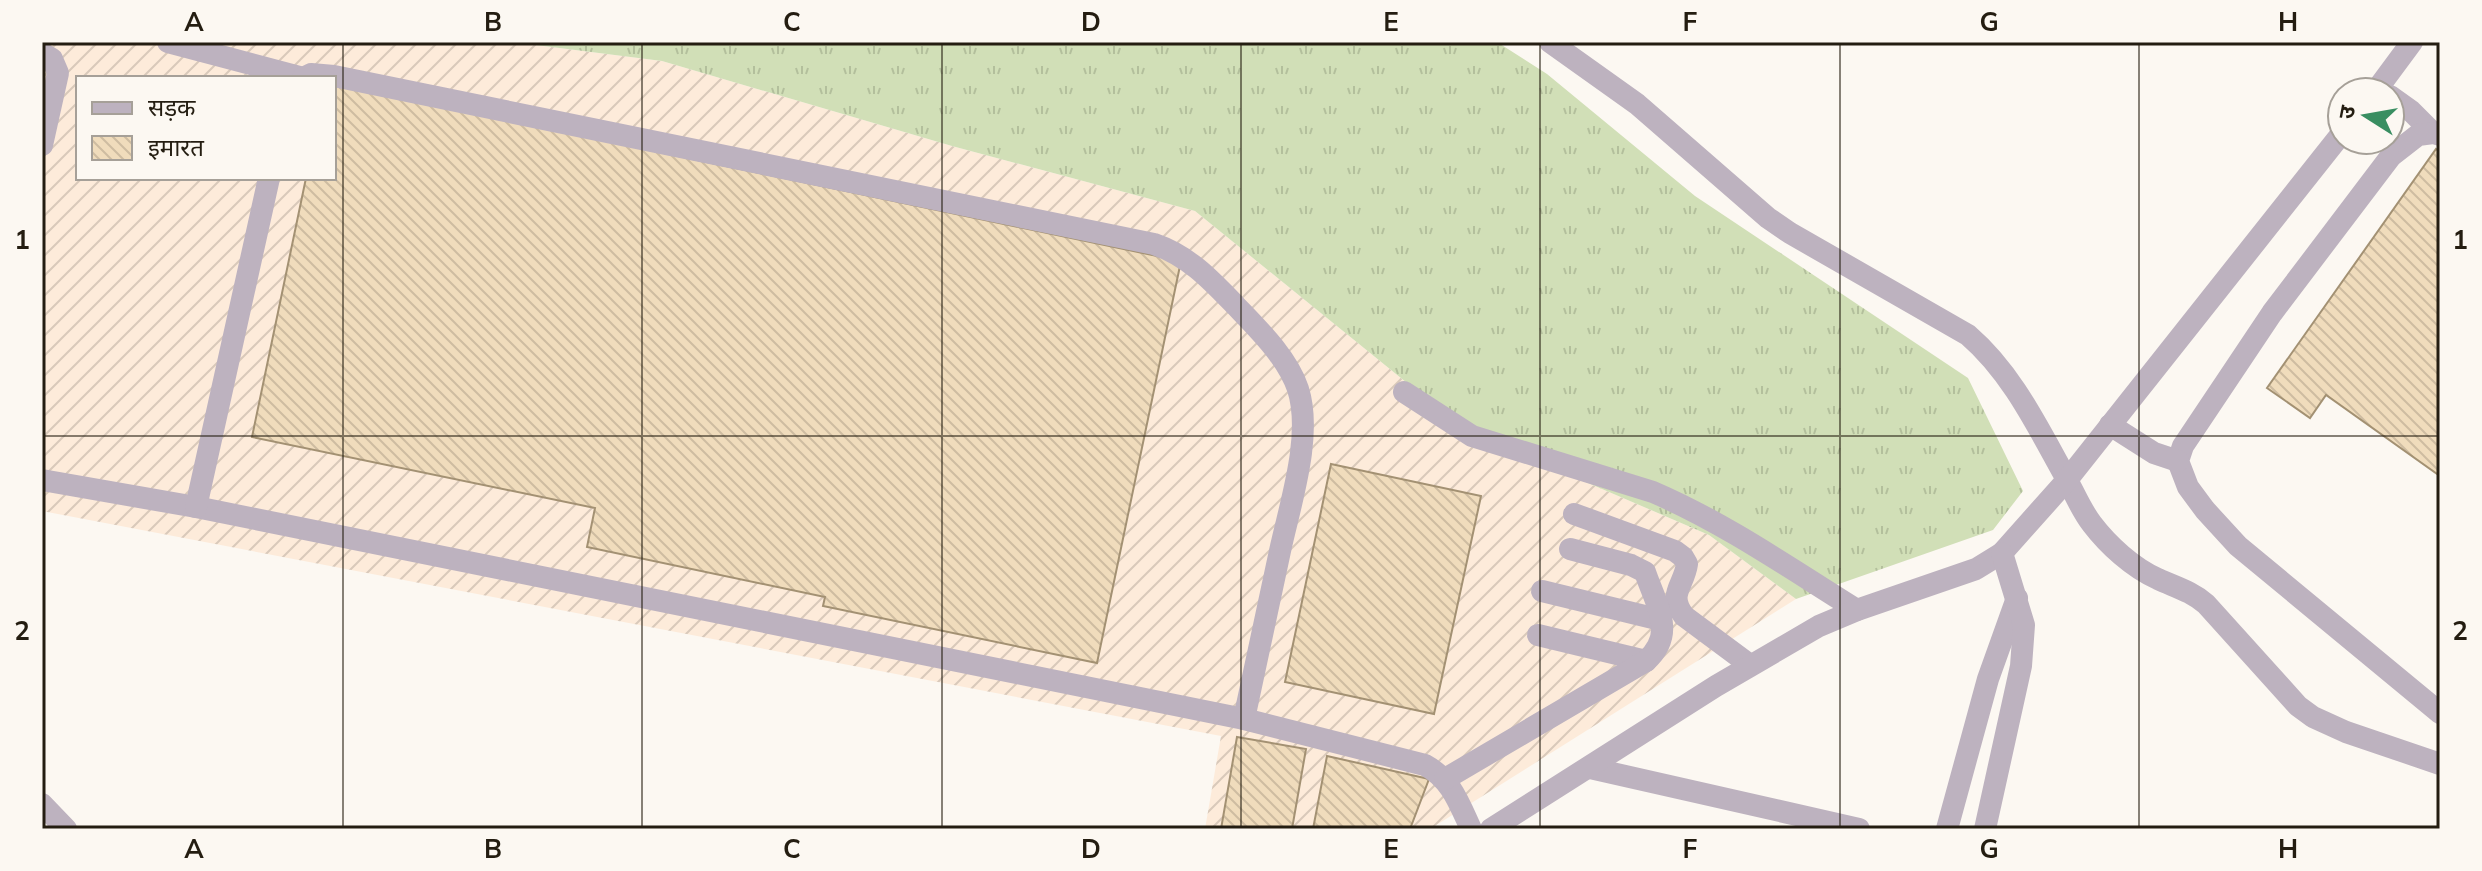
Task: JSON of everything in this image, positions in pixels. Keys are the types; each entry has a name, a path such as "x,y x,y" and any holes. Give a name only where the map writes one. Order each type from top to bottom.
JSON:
{"street":[{"path":"168,42 296,76"},
{"path":"1551,42 1646,111 1768,218 1968,335 1982,347 2010,379 2091,523 2103,537 2141,569 2198,597 2306,712 2346,732 2440,764"},
{"path":"2392,76 2412,42"},
{"path":"42,53 52,59 58,73 42,145"},
{"path":"307,76 334,76"},
{"path":"336,76 1123,238 1174,251 1188,260 1209,278 1279,355 1297,387 1302,412 1297,469 1244,719"},
{"path":"2406,108 2436,134"},
{"path":"2436,134 2418,135 2403,144 2355,201 2272,313 2183,446 2178,461 2188,487 2238,546 2440,713"},
{"path":"1491,829 1750,665 1819,626 1976,569 2002,553 2067,480 2326,153"},
{"path":"196,507 269,180"},
{"path":"1404,392 1472,436 1653,492 1680,504 1857,610"},
{"path":"2110,425 2154,453 2178,461"},
{"path":"42,480 196,507 1244,719 1411,759 1437,771 1445,779 1471,829"},
{"path":"1574,514 1675,551 1683,557 1687,564 1676,599 1678,607 1684,616 1750,665"},
{"path":"1445,779 1646,661 1661,644 1663,627 1645,572 1631,565 1570,549"},
{"path":"1985,829 2021,666 2024,625 2002,553"},
{"path":"1542,591 1661,620"},
{"path":"1947,829 1988,679 2017,598"},
{"path":"1538,635 1646,661"},
{"path":"1590,768 1859,829"},
{"path":"42,804 66,829"}],"shaded area":[{"path":"42,42 512,42 662,61 952,146 1195,211 1465,430 1709,535 1796,599 1430,829 1205,829 1221,736 42,511"}],"green space":[{"path":"512,42 1497,42 1547,74 1695,196 1968,378 2023,491 1993,530 1796,599 1709,535 1465,430 1195,211 952,146 662,61"}],"building":[{"path":"336,84 1181,261 1097,663 823,606 825,597 587,547 595,508 252,437 306,180 336,180"},
{"path":"2436,149 2440,152 2440,476 2326,395 2310,418 2267,388"},
{"path":"1331,464 1481,496 1434,714 1285,682"},
{"path":"1237,737 1306,749 1292,829 1221,829"},
{"path":"1327,756 1429,779 1410,829 1313,829"}]}
